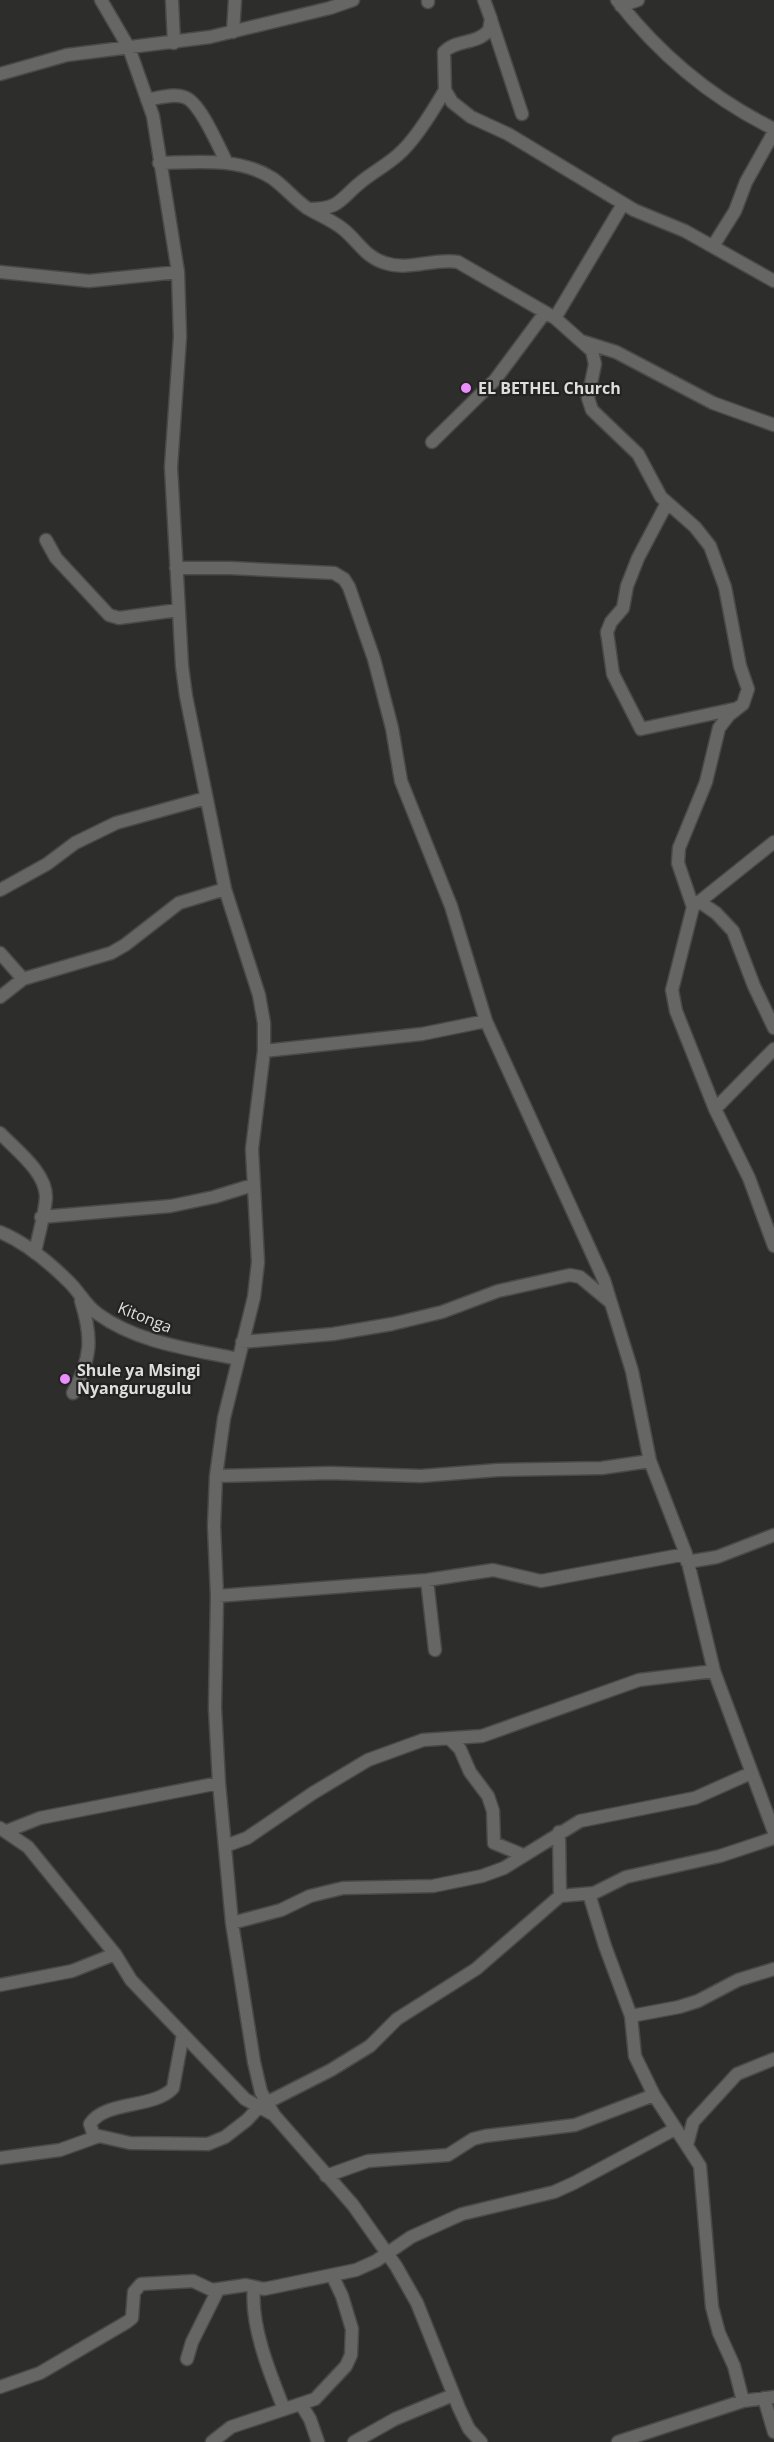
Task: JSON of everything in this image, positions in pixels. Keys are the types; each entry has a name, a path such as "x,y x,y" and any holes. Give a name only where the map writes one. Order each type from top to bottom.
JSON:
{"street":[{"path":"101,0 129,48 153,116 178,272 180,337 171,467 178,610 186,696 225,889 259,995 264,1023 264,1051 252,1149 258,1262 254,1297 224,1418 216,1476 214,1526 217,1596 215,1708 219,1783 232,1923 262,2105"},
{"path":"172,0 174,43"},
{"path":"233,32 235,0"},
{"path":"0,74 67,55 174,43 233,32 353,0"},
{"path":"484,0 522,114"},
{"path":"619,3 638,0"},
{"path":"619,3 674,62 709,89 774,130 746,182 735,211 713,246"},
{"path":"309,209 331,208 340,203 362,181 401,152 433,111 445,90 444,52 452,46 482,37 489,30 491,19"},
{"path":"445,90 453,102 471,117 508,134 623,204 713,246 774,281"},
{"path":"147,100 177,95 187,97 196,105 227,163"},
{"path":"159,163 227,163 249,168 271,178 309,209 344,229 364,252 375,259 404,266 444,260 458,262 549,316 592,351 595,364 588,404 638,454 655,489 667,503 704,537 710,546 721,577 740,666 748,689 747,698 719,728 706,782 678,848 678,864 696,904 716,913 733,931 769,1005 774,1028"},
{"path":"432,442 495,380 549,316 623,204"},
{"path":"0,272 89,281 178,272"},
{"path":"580,341 616,352 712,403 774,425"},
{"path":"667,503 638,558 627,586 622,608 608,627 608,650 613,674 641,729 738,709"},
{"path":"46,540 56,558 109,615 119,618 178,610"},
{"path":"176,568 321,572 334,573 344,579 374,659 392,728 401,781 452,906 486,1020 595,1259 632,1371 650,1461 686,1558 714,1671 774,1832"},
{"path":"0,891 46,864 75,843 116,823 206,798"},
{"path":"774,842 696,904 672,990 676,1011 715,1109 749,1178 774,1246"},
{"path":"0,997 23,979 111,953 125,945 169,908 190,898 225,889"},
{"path":"0,953 23,979"},
{"path":"264,1051 422,1034 486,1020"},
{"path":"715,1109 774,1049"},
{"path":"0,1133 36,1172 46,1195 35,1253"},
{"path":"42,1216 171,1206 214,1197 253,1185"},
{"name":"Kitonga","path":"0,1232 21,1240 72,1284 78,1294 98,1314 142,1336 176,1347 238,1359"},
{"path":"242,1342 333,1334 392,1324 442,1312 498,1291 570,1275 586,1281 610,1303"},
{"path":"73,1393 86,1365 90,1344 86,1317 78,1294"},
{"path":"216,1476 330,1473 421,1476 498,1470 602,1468 650,1461"},
{"path":"217,1596 427,1580 493,1570 541,1581 686,1558 717,1557 774,1535"},
{"path":"427,1580 435,1650"},
{"path":"225,1846 247,1838 368,1760 423,1740 499,1731 639,1680 714,1671"},
{"path":"450,1738 460,1749 470,1772 488,1796 493,1811 494,1843 523,1855"},
{"path":"232,1923 281,1910 310,1896 343,1888 433,1886 482,1876 504,1868 580,1821 695,1798 751,1773"},
{"path":"4,1830 40,1818 219,1783"},
{"path":"4,1830 28,1847 116,1954 130,1980 245,2099 262,2105 274,2115 353,2205 388,2253 417,2304 453,2395 469,2428 481,2442"},
{"path":"559,1832 561,1896"},
{"path":"0,2158 60,2150 94,2136 105,2136 130,2143 208,2144 225,2137 248,2120 262,2105 331,2070 370,2046 397,2019 476,1969 561,1896 589,1894 626,1877 720,1856 774,1838"},
{"path":"589,1894 605,1947 632,2016 633,2049 654,2095 700,2166 714,2316 739,2382 743,2401"},
{"path":"0,1985 81,1969 116,1954"},
{"path":"632,2016 698,2001 738,1980 774,1969"},
{"path":"94,2136 90,2124 99,2114 145,2102 173,2088 183,2034"},
{"path":"687,2145 693,2122 737,2074 774,2059"},
{"path":"326,2176 369,2161 448,2155 474,2139 485,2136 575,2125 654,2095"},
{"path":"0,2387 40,2373 127,2322 132,2318 134,2292 141,2284 193,2282 218,2290 238,2286 264,2289 333,2277 366,2266 411,2237 462,2214 554,2192 675,2129"},
{"path":"212,2442 231,2427 284,2409 302,2406 323,2393 350,2360 352,2338 350,2319 333,2277"},
{"path":"254,2288 252,2314 284,2409"},
{"path":"187,2359 192,2342 218,2290"},
{"path":"354,2442 395,2419 453,2395"},
{"path":"618,2442 743,2401 769,2398 774,2432"},
{"path":"302,2406 310,2419 318,2442"}],"place":[{"name":"EL BETHEL Church","path":"466,388"},
{"name":"Shule ya Msingi Nyangurugulu","path":"65,1379"}]}
